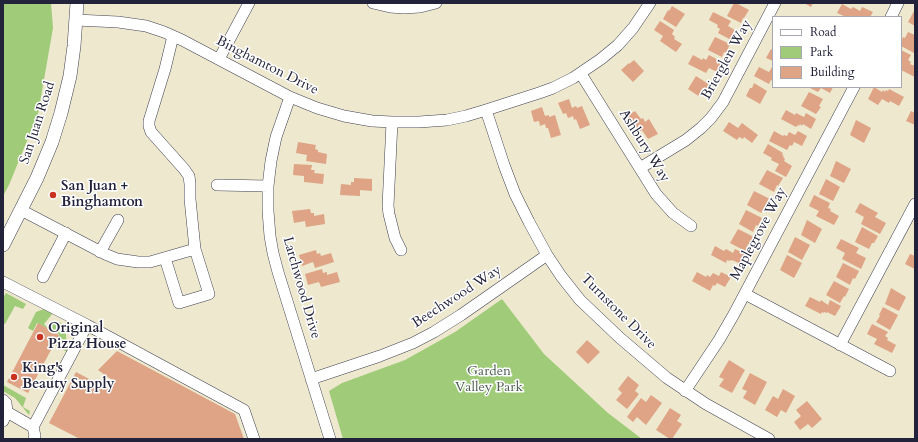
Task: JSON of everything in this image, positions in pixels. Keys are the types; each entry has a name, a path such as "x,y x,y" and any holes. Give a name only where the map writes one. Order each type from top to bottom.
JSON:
{"main road":[{"name":"San Juan Road","path":"3,245 37,178 52,142 61,113 70,76 77,3"}],"street":[{"path":"219,59 249,3"},
{"path":"373,3 390,7 404,8 420,7 436,3"},
{"name":"Binghamton Drive","path":"76,20 118,22 146,26 173,36 290,97 317,108 344,116 372,121 419,122 447,120 466,116 540,93 581,74 618,45 633,28 650,3"},
{"name":"Brierglen Way","path":"640,168 686,140 702,128 711,118 723,102 775,3"},
{"path":"892,16 898,3"},
{"path":"165,258 179,304 209,294 196,250 189,176 151,132 149,126 149,121 165,69 173,36"},
{"name":"Ashbury Way","path":"581,74 656,194 667,207 691,226"},
{"name":"Maplegrove Way","path":"685,391 719,340 745,294 853,88"},
{"name":"Larchwood Drive","path":"290,97 276,137 271,161 268,186 270,236 273,253 330,439"},
{"name":"Turnstone Drive","path":"486,110 515,194 547,255 580,300 639,355 667,378 720,413 769,439"},
{"path":"392,122 388,206 395,238 401,250"},
{"path":"217,185 268,186"},
{"path":"840,345 915,204"},
{"path":"21,210 100,252 118,259 150,262 196,250"},
{"path":"100,252 118,220"},
{"path":"43,277 66,234"},
{"name":"Beechwood Way","path":"311,378 380,356 413,343 434,332 547,255"},
{"path":"3,282 87,325 244,410 254,439"},
{"path":"745,294 890,371"},
{"path":"3,400 6,403 4,415 36,435 87,325"}],"green space":[{"path":"3,3 51,3 53,28 38,114 9,185 3,196"},
{"path":"6,293 26,304 23,309 15,306 5,324 3,323 3,298"},
{"name":"Garden Valley Park","path":"502,299 544,354 608,413 642,439 343,439 329,391 342,383 405,360 455,332"},
{"path":"44,309 53,313 44,324 48,328 53,322 60,322 65,327 67,352 56,346 58,343 56,342 59,334 37,323 33,331 28,328 36,312"},
{"path":"3,385 26,398 23,407 30,411 29,415 15,398 3,391"}],"building":[{"path":"734,3 749,10 741,23 727,16"},
{"path":"804,3 813,3 811,7"},
{"path":"842,4 851,9 853,7 860,11 862,7 873,12 871,16 844,16 837,13"},
{"path":"672,6 685,14 676,27 663,19"},
{"path":"914,11 915,12 915,26 908,22"},
{"path":"713,12 731,21 728,26 738,32 733,41 718,33 720,29 717,27 718,25 709,20"},
{"path":"660,21 674,30 672,34 675,37 674,39 682,44 676,52 660,41 663,36 654,30"},
{"path":"908,32 915,35 914,53 902,47 902,40 903,37 905,38"},
{"path":"715,37 730,44 726,53 724,52 722,57 708,50"},
{"path":"771,49 772,50 772,61 766,58"},
{"path":"902,50 911,55 908,60 911,62 910,64 915,66 915,77 902,70"},
{"path":"693,55 702,60 703,58 706,60 709,55 724,63 719,73 709,68 706,73 688,64"},
{"path":"634,60 644,71 633,82 621,70"},
{"path":"759,67 769,72 772,67 772,80 769,84 754,76"},
{"path":"696,76 710,85 705,93 703,92 700,97 688,89"},
{"path":"754,83 767,91 760,104 746,96"},
{"path":"810,88 821,88 818,92"},
{"path":"821,88 832,88 830,93"},
{"path":"874,88 882,92 883,90 885,92 886,90 888,91 889,89 904,97 899,106 882,99 878,105 868,99"},
{"path":"809,92 823,99 819,106 821,107 816,114 801,106"},
{"path":"569,99 572,108 582,106 590,125 580,129 576,119 574,120 573,116 568,118 566,113 563,114 558,103"},
{"path":"542,107 545,116 549,115 549,117 555,115 561,135 551,138 545,124 540,126 539,121 534,122 531,111"},
{"path":"786,110 795,115 796,113 804,117 806,113 816,119 811,129 803,124 802,126 800,124 796,127 781,119"},
{"path":"635,111 641,119 643,118 645,122 649,119 658,134 648,139 642,130 637,133 627,116"},
{"path":"911,111 915,113 915,125 906,121"},
{"path":"856,120 871,128 864,143 850,135"},
{"path":"729,122 738,128 742,123 758,135 752,143 744,137 743,139 739,137 737,140 723,131"},
{"path":"774,131 783,136 787,136 789,132 795,135 798,131 807,136 802,146 794,142 787,150 769,141"},
{"path":"298,142 316,145 315,149 318,150 318,152 327,154 326,164 306,161 307,155 296,153"},
{"path":"768,144 783,153 782,155 785,159 784,161 792,166 786,177 775,171 779,164 771,160 772,158 763,153"},
{"path":"836,161 851,169 844,183 830,176"},
{"path":"294,164 312,165 311,170 315,170 314,173 324,174 323,184 304,182 304,176 293,175"},
{"path":"767,170 783,178 778,186 777,185 774,192 759,184"},
{"path":"354,178 372,179 372,191 360,190 360,196 340,195 341,184 351,185 351,182 354,182"},
{"path":"826,179 840,187 833,201 819,194"},
{"path":"754,191 770,199 761,213 747,205"},
{"path":"814,195 830,203 828,208 831,209 830,211 839,216 834,225 816,216 819,211 809,206"},
{"path":"860,203 878,213 875,217 886,223 880,234 861,224 864,217 855,212"},
{"path":"310,209 311,213 314,213 314,216 324,214 325,224 306,227 305,221 294,223 292,211"},
{"path":"746,210 762,218 758,226 756,225 753,232 739,224"},
{"path":"807,220 822,229 815,243 801,235"},
{"path":"862,227 878,236 869,249 855,242"},
{"path":"738,229 754,237 750,245 748,244 745,251 730,243"},
{"path":"795,237 810,245 802,260 788,252"},
{"path":"841,239 859,248 856,253 866,258 861,269 842,259 845,253 836,248"},
{"path":"715,246 724,251 726,249 733,253 735,249 746,254 741,264 732,260 727,260 726,263 711,255"},
{"path":"316,250 317,254 320,253 321,256 331,253 334,262 315,268 313,262 302,266 299,255"},
{"path":"910,254 915,256 915,269 905,264"},
{"path":"787,255 802,263 794,278 780,270"},
{"path":"843,263 859,271 855,279 853,278 850,285 836,277"},
{"path":"322,269 323,273 327,272 327,275 337,272 340,282 321,287 319,282 308,285 305,274"},
{"path":"697,272 706,277 707,275 710,277 713,273 719,276 721,272 731,277 725,287 717,283 715,286 713,285 710,291 692,281"},
{"path":"834,281 849,289 840,303 826,295"},
{"path":"891,288 906,297 899,311 885,304"},
{"path":"810,297 820,302 821,300 828,305 830,300 841,306 835,316 827,312 822,312 821,314 805,306"},
{"path":"883,307 898,315 890,330 876,322"},
{"path":"38,323 59,335 28,393 7,382"},
{"path":"872,324 888,332 885,336 888,338 887,340 896,345 892,353 874,344 877,339 867,334"},
{"path":"587,340 600,352 588,364 576,352"},
{"path":"117,351 235,414 244,439 80,439 49,423 76,372 108,389 112,380 98,370"},
{"path":"729,360 745,370 732,393 719,386 724,379 719,377"},
{"path":"750,373 767,382 755,405 743,398 747,391 742,389"},
{"path":"628,376 639,385 635,391 639,394 627,409 616,400 622,393 618,389"},
{"path":"783,389 795,396 786,413 781,410 777,417 765,410 773,396 778,399"},
{"path":"651,395 662,403 646,425 637,417 633,422 627,417 641,398 646,402"},
{"path":"807,401 822,419 812,428 808,424 800,430 794,422 801,416 796,410"},
{"path":"670,408 681,415 677,421 682,424 672,439 656,430"}],"place":[{"name":"San Juan + Binghamton","path":"53,195"},
{"name":"Original Pizza House","path":"40,337"},
{"name":"King's Beauty Supply","path":"14,377"}]}
